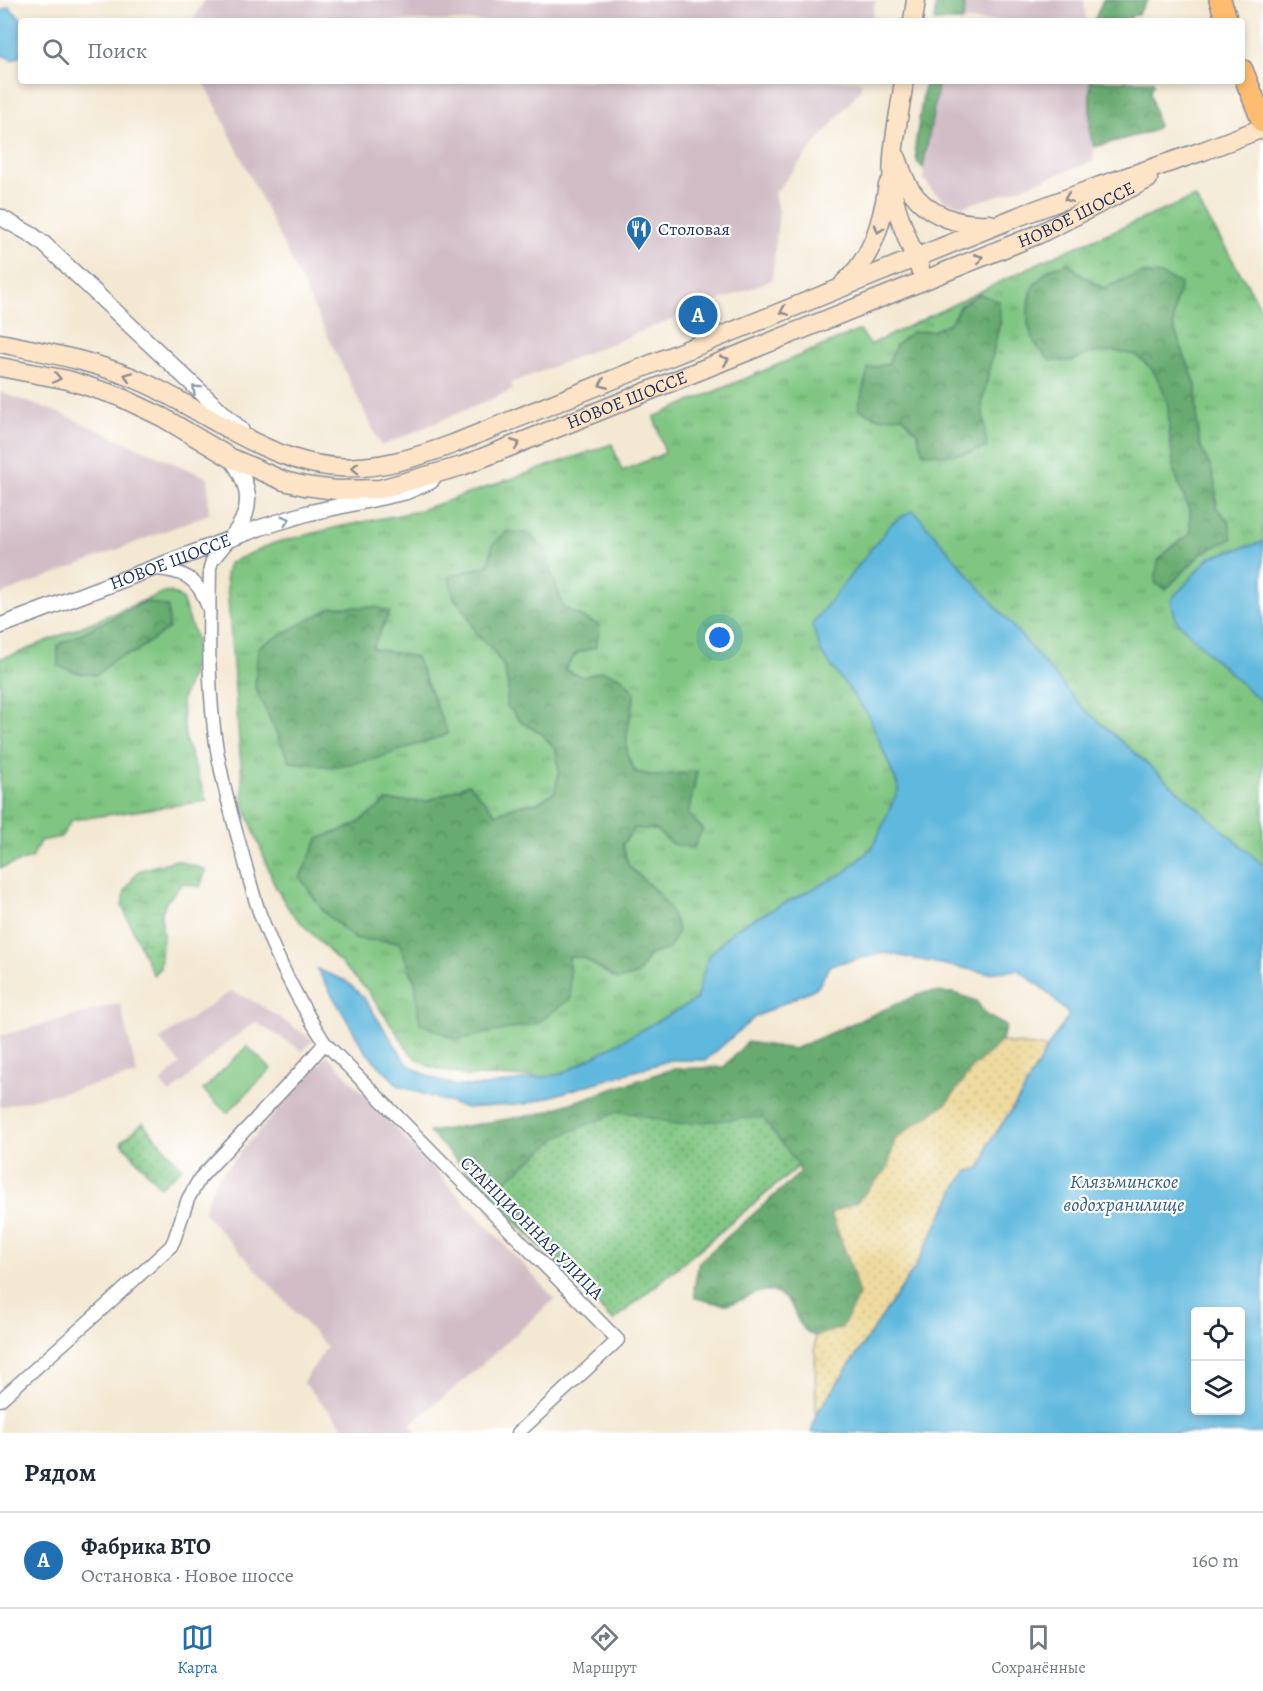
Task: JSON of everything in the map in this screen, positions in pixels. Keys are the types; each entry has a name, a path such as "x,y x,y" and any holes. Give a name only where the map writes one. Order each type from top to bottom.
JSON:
{"highway":[{"path":"1220,0 1226,18"},
{"path":"1245,77 1263,122"}],"main road":[{"path":"913,18 916,0"},
{"path":"838,289 867,256 876,237 885,208 904,84"},
{"path":"1203,152 1263,128"},
{"path":"894,151 910,190 922,203 940,215 964,224 1008,221"},
{"path":"894,151 892,176 895,200 925,280"},
{"name":"НОВОЕ ШОССЕ","path":"0,344 73,358 126,375 173,397 274,453 310,464 362,468 406,460 453,444 1008,221 1100,186 1203,152"},
{"name":"НОВОЕ ШОССЕ","path":"462,466 1039,234 1203,152"},
{"path":"0,367 68,380 118,396 162,417 231,458 284,481 305,486 342,490 380,489 462,466"}],"street":[{"path":"0,217 44,244 254,442"},
{"path":"198,550 204,552 212,561 243,522 248,504 246,484 231,458"},
{"name":"НОВОЕ ШОССЕ","path":"0,626 231,538 308,513 405,492 462,466"},
{"name":"СТАНЦИОННАЯ УЛИЦА","path":"212,561 209,611 213,717 217,749 229,808 261,915 283,970 303,1010 325,1043 618,1340 518,1433"},
{"path":"150,569 171,570 194,581 203,594 209,611"},
{"path":"0,1400 171,1246 188,1199 200,1178 325,1043"}],"shaded area":[{"path":"205,0 875,0 872,18 194,18"},
{"path":"950,0 1084,0 1086,18 947,18"},
{"path":"205,84 861,84 860,90 774,194 779,211 772,280 511,383 513,390 381,446"},
{"path":"937,84 1089,84 1094,161 964,206 944,200 932,190 924,179 923,168"},
{"path":"0,392 62,414 208,478 209,514 0,595"},
{"path":"231,991 257,1003 313,1040 303,1051 255,1022 224,1045 170,1094 160,1083 180,1064 159,1040"},
{"path":"120,1003 137,1075 0,1107 0,1036"},
{"path":"327,1055 555,1299 462,1382 410,1424 416,1431 415,1433 349,1433 303,1382 327,1347 203,1212 216,1180"}],"green space":[{"path":"936,0 963,0 965,10 963,18 934,18"},
{"path":"1103,0 1148,0 1138,14 1130,18 1095,18"},
{"path":"925,84 938,84 923,168 917,162 915,147"},
{"path":"1090,84 1153,84 1150,92 1158,126 1153,131 1094,147 1090,133"},
{"path":"1195,197 1263,311 1263,542 1210,557 1210,655 1263,703 1263,865 1082,707 821,652 869,716 899,789 873,847 846,872 736,928 708,957 697,1000 562,1074 544,1077 465,1076 428,1066 412,1055 367,990 290,911 275,886 244,805 226,574 229,563 274,543 418,511 612,444 622,471 665,453 654,417 860,330 870,345 1051,257","holes":["1068,263 1084,277 1103,288 1142,273 1181,284 1175,304 1173,326 1196,385 1200,446 1210,466 1216,487 1216,507 1229,522 1231,539 1203,552 1166,589 1173,545 1190,534 1190,512 1174,471 1169,406 1152,369 1136,355 1113,351 1092,353","961,305 1000,321 982,402 983,423 917,432 902,416 879,418 868,369 888,364 912,332 932,331 950,323","543,547 563,607 599,626 596,647 577,653 564,670 583,677 603,671 622,678 635,693 627,733 627,754 636,772 655,776 697,772 688,814 672,844 656,830 634,828 622,845 629,866 658,893 669,949 649,955 638,974 618,980 582,957 568,957 420,1023 415,982 399,941 355,939 318,839 355,825 387,801 428,801 468,784 496,814 516,806 537,803 555,792 559,771 556,750 541,733 522,723 508,706 508,685 503,665 491,648 476,634 467,614 454,598 449,577"]},
{"path":"1068,263 1084,277 1103,288 1142,273 1162,275 1181,284 1175,304 1173,326 1196,385 1200,446 1210,466 1216,487 1216,507 1229,522 1232,539 1203,552 1166,589 1155,583 1158,561 1173,545 1190,534 1190,512 1174,471 1168,406 1162,387 1152,369 1136,355 1113,351 1092,353 1072,361 1050,361 1035,344 1028,325 1028,304 1034,285 1049,269"},
{"path":"979,294 999,301 1000,321 982,402 987,447 955,454 923,453 917,432 902,416 879,418 858,409 868,369 888,364 896,345 912,332 932,331 950,323 961,305"},
{"path":"507,531 528,534 543,547 563,607 600,626 596,647 577,653 564,670 583,677 603,671 622,678 635,693 627,733 627,754 635,772 655,776 697,771 688,814 703,829 693,848 672,844 656,830 635,828 622,845 629,866 658,893 671,911 678,930 669,949 649,955 638,974 618,980 582,957 569,957 571,998 538,1023 456,1040 420,1023 415,982 399,942 355,939 323,911 300,877 318,839 355,825 387,801 428,801 469,784 496,814 516,806 537,803 555,792 559,771 556,750 541,733 522,723 507,706 508,685 503,665 491,648 476,634 467,614 454,598 449,577 489,565 492,545"},
{"path":"164,592 171,592 182,599 196,639 197,660 182,699 183,720 186,742 207,801 72,820 61,837 40,841 32,858 0,868 0,658 16,654"},
{"path":"146,601 168,607 169,628 135,652 115,659 97,675 78,673 58,666 58,645"},
{"path":"333,607 375,607 390,612 372,648 416,657 448,734 372,760 331,767 290,762 255,687 258,647"},
{"path":"176,860 206,870 200,887 183,883 166,902 161,915 163,935 160,968 153,975 122,906 125,891 138,871"},
{"path":"924,992 954,993 976,1001 986,1015 1006,1026 1001,1042 973,1067 947,1103 895,1140 888,1168 857,1202 831,1213 851,1266 859,1295 842,1328 815,1336 802,1327 791,1305 780,1295 765,1291 759,1292 727,1304 695,1298 694,1288 699,1262 800,1173 799,1166 613,1321 429,1132 538,1114 672,1069 724,1067 747,1042 794,1049"},
{"path":"247,1046 271,1069 227,1113 203,1090"},
{"path":"620,1111 677,1124 762,1117 799,1166 613,1321 490,1194 560,1136"},
{"path":"143,1123 182,1168 160,1187 121,1142"}],"sand":[{"path":"1001,1042 1047,1048 1020,1097 988,1145 985,1160 979,1170 959,1182 916,1266 816,1415 815,1336 842,1328 859,1295 851,1266 831,1213 857,1202 888,1168 895,1140 947,1103 973,1067"}],"water":[{"path":"9,7 21,18 18,18 18,57 11,60 0,56 0,11"},
{"name":"Клязьминское водохранилище","path":"913,510 1082,707 1263,865 1263,1433 811,1433 816,1415 916,1266 959,1182 968,1171 979,1169 985,1160 988,1145 1069,1015 1046,991 1018,970 987,973 885,953 830,965 818,987 755,1017 706,1060 671,1060 526,1104 466,1108 399,1086 365,1051 317,969 346,981 364,998 408,1065 428,1076 456,1086 484,1086 562,1074 696,1000 708,957 736,928 846,872 873,847 899,788 869,716 821,652 812,624 892,523"},
{"path":"1263,542 1263,703 1210,655 1176,620 1171,600 1210,557"}],"place":[{"name":"Столовая","path":"639,252"},
{"name":"Фабрика ВТО","path":"698,315"}]}
